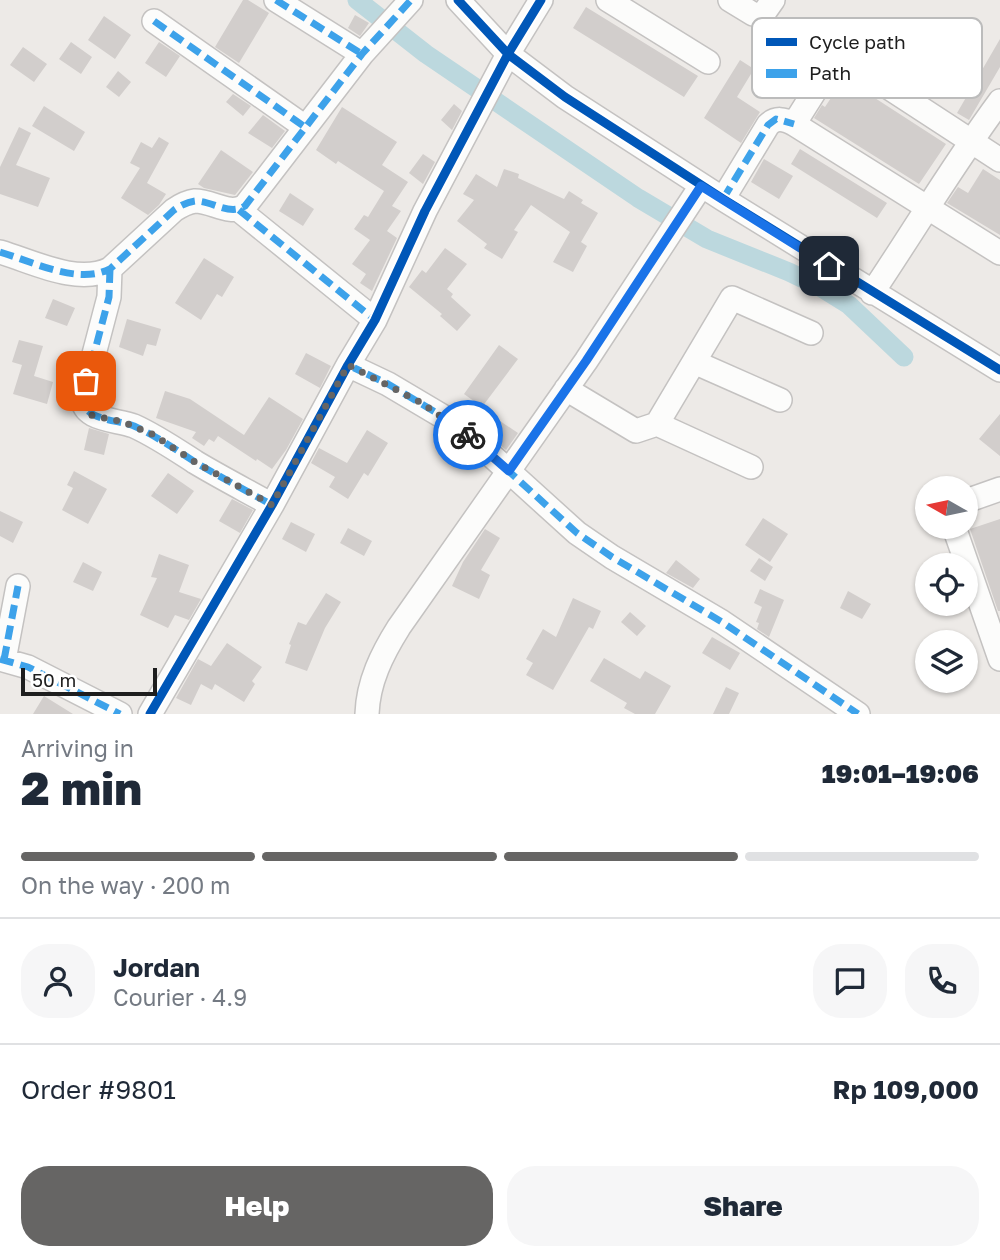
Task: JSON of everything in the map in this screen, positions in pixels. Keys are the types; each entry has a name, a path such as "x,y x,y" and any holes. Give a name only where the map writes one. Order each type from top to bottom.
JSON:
{"street":[{"path":"276,0 362,54"},
{"path":"458,0 508,54 565,97 723,200 1000,370"},
{"path":"150,714 272,505 375,320 425,211 508,54 541,0"},
{"path":"608,0 708,62"},
{"path":"730,0 753,14 760,15 772,0"},
{"path":"239,210 255,197 362,54 405,6"},
{"path":"154,21 305,127"},
{"path":"794,124 810,98"},
{"path":"904,98 1000,160"},
{"path":"872,293 970,142 1000,101"},
{"path":"723,200 768,125 776,119 794,124 1000,253"},
{"path":"367,714 371,682 385,650 566,388 701,186"},
{"path":"0,252 86,276 98,275 110,269 174,210 195,201 239,210 375,320"},
{"path":"110,269 109,297 83,396 86,410 91,415 123,422 152,434 195,462 272,505"},
{"path":"566,388 636,431 657,424 732,298 811,333"},
{"path":"694,362 780,400"},
{"path":"348,365 447,419 596,547 722,622 858,714"},
{"path":"657,424 751,467"},
{"path":"978,497 1000,489"},
{"path":"958,539 1000,659"},
{"path":"18,586 2,659 46,675 120,714"}],"building":[{"path":"243,0 248,0 269,13 239,63 215,47"},
{"path":"586,7 698,76 684,97 573,28"},
{"path":"355,15 369,23 360,36 348,28"},
{"path":"104,16 131,35 115,59 88,40"},
{"path":"1000,39 1000,67 982,98 982,70"},
{"path":"71,42 92,57 81,74 59,59"},
{"path":"159,42 180,56 166,77 145,63"},
{"path":"23,47 47,64 34,82 10,65"},
{"path":"740,60 752,68 737,97 760,112 741,143 704,118"},
{"path":"118,71 131,82 119,97 106,87"},
{"path":"233,94 251,106 243,116 226,102"},
{"path":"831,98 875,98 946,144 919,184 814,118 822,105 825,107"},
{"path":"966,98 982,98 969,120 957,113"},
{"path":"454,104 462,111 452,130 441,120"},
{"path":"44,106 85,132 74,151 32,126"},
{"path":"342,107 397,142 382,165 408,182 392,206 401,211 387,231 397,238 372,291 360,283 366,274 352,264 370,240 354,229 364,215 368,217 384,191 316,150"},
{"path":"263,115 285,131 272,148 248,133"},
{"path":"19,127 31,133 16,165 50,178 38,207 0,194 0,167"},
{"path":"159,137 169,143 147,183 166,194 148,215 121,198 140,168 130,163 141,142 152,148"},
{"path":"800,149 887,203 877,218 791,164"},
{"path":"221,150 253,172 235,195 204,188 198,184"},
{"path":"423,154 435,162 423,184 409,173"},
{"path":"764,159 793,176 779,199 751,182"},
{"path":"504,169 519,174 518,178 564,199 569,191 583,200 581,203 598,213 581,242 587,246 573,272 553,262 570,232 531,205 514,230 518,232 502,259 484,248 487,244 457,221 474,200 463,194 476,174 497,187"},
{"path":"983,169 1000,180 1000,235 947,203 958,187 968,193"},
{"path":"290,193 314,209 303,226 279,211"},
{"path":"445,248 467,264 447,289 453,294 451,297 471,315 457,331 440,316 442,314 409,287 422,270 426,273"},
{"path":"204,258 234,277 222,297 217,294 201,320 175,303"},
{"path":"53,299 75,308 67,326 45,318"},
{"path":"127,319 161,329 156,346 147,344 143,356 119,347"},
{"path":"19,340 43,346 34,376 53,382 47,404 13,394 22,365 12,362"},
{"path":"499,345 518,359 482,407 464,394"},
{"path":"306,353 331,366 320,388 295,374"},
{"path":"165,391 190,399 244,435 269,397 303,419 272,469 218,436 214,442 209,439 204,446 192,438 196,432 156,418"},
{"path":"485,411 518,433 506,450 476,424"},
{"path":"1000,414 1000,456 979,439"},
{"path":"89,428 109,434 104,455 84,450"},
{"path":"367,430 388,443 368,476 364,473 348,499 329,487 335,477 311,463 319,448 347,463"},
{"path":"74,471 107,489 88,524 62,510 73,488 67,485"},
{"path":"168,473 194,491 177,514 151,496"},
{"path":"232,499 253,510 240,533 219,521"},
{"path":"0,511 23,522 13,543 0,536"},
{"path":"763,518 788,534 770,562 745,545"},
{"path":"1000,519 1000,611 973,539 978,539 978,526"},
{"path":"291,522 315,534 306,552 282,539"},
{"path":"348,528 372,541 364,556 340,543"},
{"path":"485,529 500,538 481,570 490,575 479,599 452,586 463,562"},
{"path":"159,554 189,565 179,592 201,599 189,620 175,615 168,628 140,615 157,578 151,577"},
{"path":"759,558 773,567 765,581 750,571"},
{"path":"676,560 700,579 693,588 666,573"},
{"path":"83,562 102,572 93,591 73,582"},
{"path":"760,589 784,600 769,637 757,629 759,623 756,622 762,607 754,603"},
{"path":"848,591 871,604 862,619 840,608"},
{"path":"326,593 341,602 325,628 307,671 285,663 298,622 306,625"},
{"path":"573,598 601,611 593,629 589,627 553,690 526,675 533,663 526,659 543,629 556,637"},
{"path":"630,612 646,626 637,636 621,622"},
{"path":"712,637 740,653 730,670 702,653"},
{"path":"227,643 262,667 252,681 255,684 244,702 215,684 212,690 201,684 191,705 176,698 198,659 211,666"},
{"path":"604,658 640,679 645,671 671,686 655,714 635,714 624,708 627,703 590,681"},
{"path":"726,687 739,693 729,714 713,714"},
{"path":"44,696 73,714 33,714"}],"waterway":[{"path":"357,0 426,54 638,198 707,239 789,272 849,305 904,357"}],"marked path":[{"path":"276,0 362,54"},
{"path":"0,252 55,270 97,273 110,269 184,204 195,201 227,209 245,206 362,54 411,0"},
{"path":"154,21 305,127"},
{"path":"723,199 768,125 776,119 794,124"},
{"path":"239,210 375,320"},
{"path":"110,269 109,297 83,396 88,410 101,418 142,430 272,505"},
{"path":"348,365 388,384 447,419 472,438 577,533 612,557 722,622 858,714"},
{"path":"4,660 18,586"},
{"path":"0,659 28,667 120,714"}],"cycle path":[{"path":"458,0 508,54 565,97 723,199 1000,370"},
{"path":"150,714 272,505 375,320 425,211 508,54 541,0"}],"way so far":[{"path":"86,381 83,404 91,415 123,422 152,434 195,462 272,505 348,365 420,402 468,435"}],"route":[{"path":"468,435 509,471 586,361 701,186 829,266"}]}
